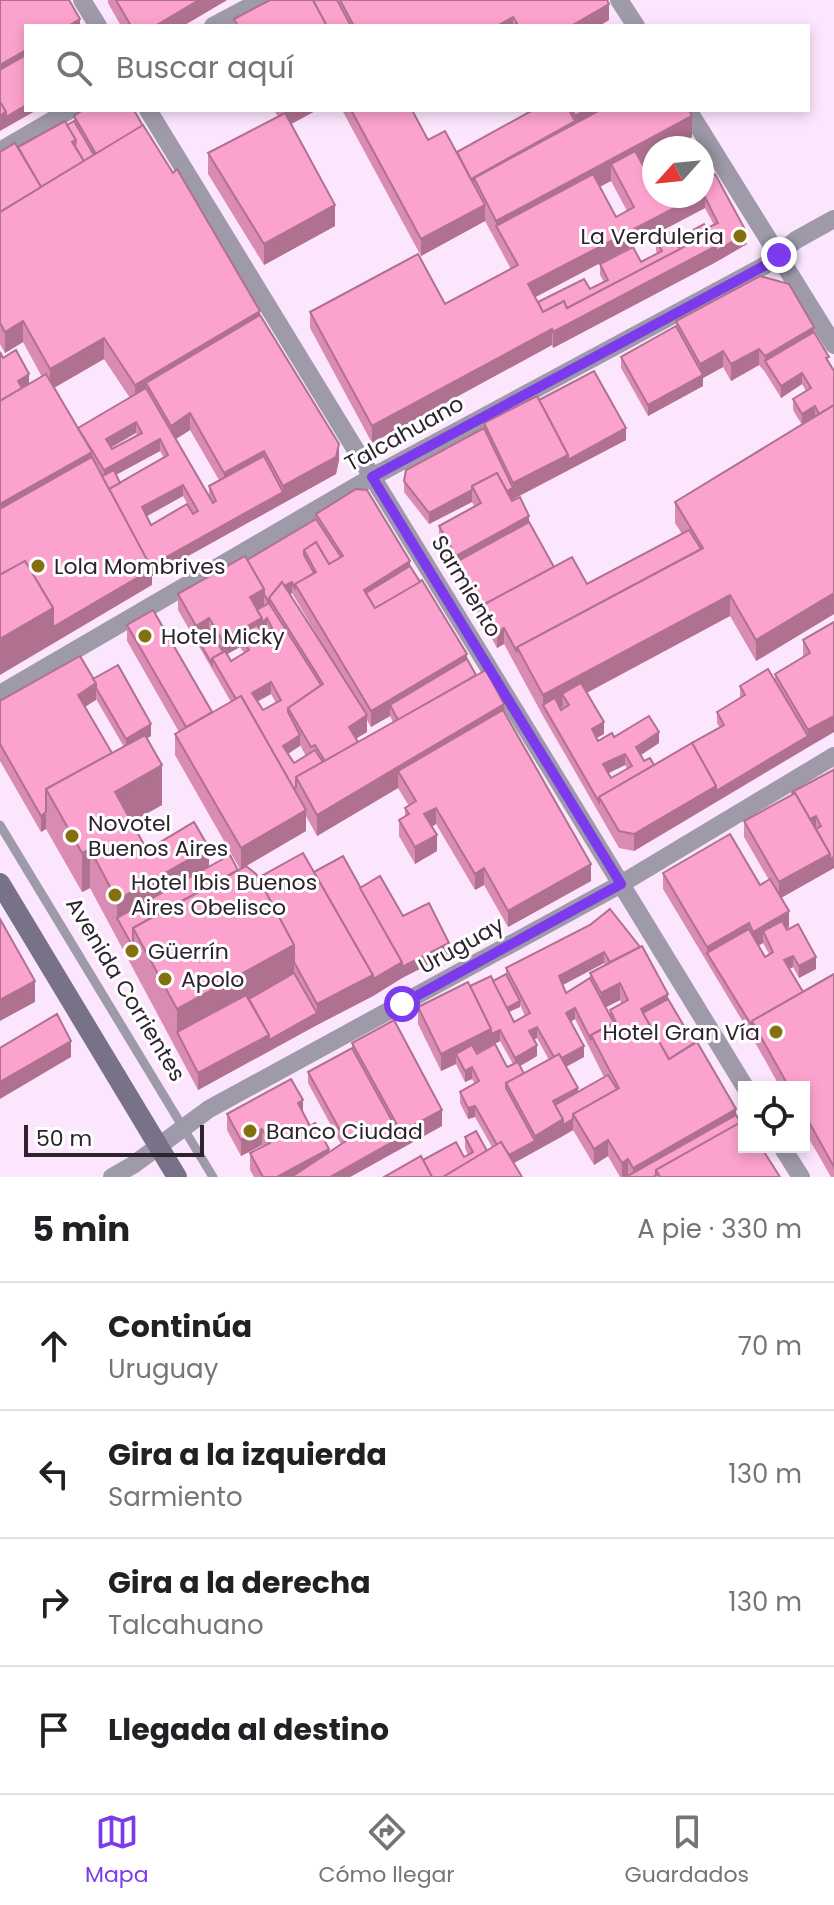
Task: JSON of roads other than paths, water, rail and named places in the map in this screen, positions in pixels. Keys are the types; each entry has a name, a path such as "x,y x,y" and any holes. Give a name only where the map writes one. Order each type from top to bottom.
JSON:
{"street":[{"path":"82,0 97,24"},
{"path":"217,24 262,0"},
{"path":"619,0 635,24"},
{"path":"0,151 67,112"},
{"name":"Sarmiento","path":"149,112 741,1081"},
{"path":"689,112 834,345"},
{"name":"Talcahuano","path":"0,694 372,477 764,266 796,240 834,219"},
{"name":"Uruguay","path":"112,1177 209,1109 621,884 834,756"},
{"path":"0,883 177,1177"},
{"path":"786,1153 801,1177"}],"lane":[{"name":"Avenida Corrientes","path":"0,825 213,1177"}],"place":[{"name":"La Verduleria","path":"740,236"},
{"name":"Lola Mombrives","path":"38,566"},
{"name":"Hotel Micky","path":"145,636"},
{"name":"Novotel Buenos Aires","path":"72,836"},
{"name":"Hotel Ibis Buenos Aires Obelisco","path":"115,895"},
{"name":"Güerrín","path":"132,951"},
{"name":"Apolo","path":"165,979"},
{"name":"Hotel Gran Vía","path":"776,1032"},
{"name":"Banco Ciudad","path":"250,1131"}]}
